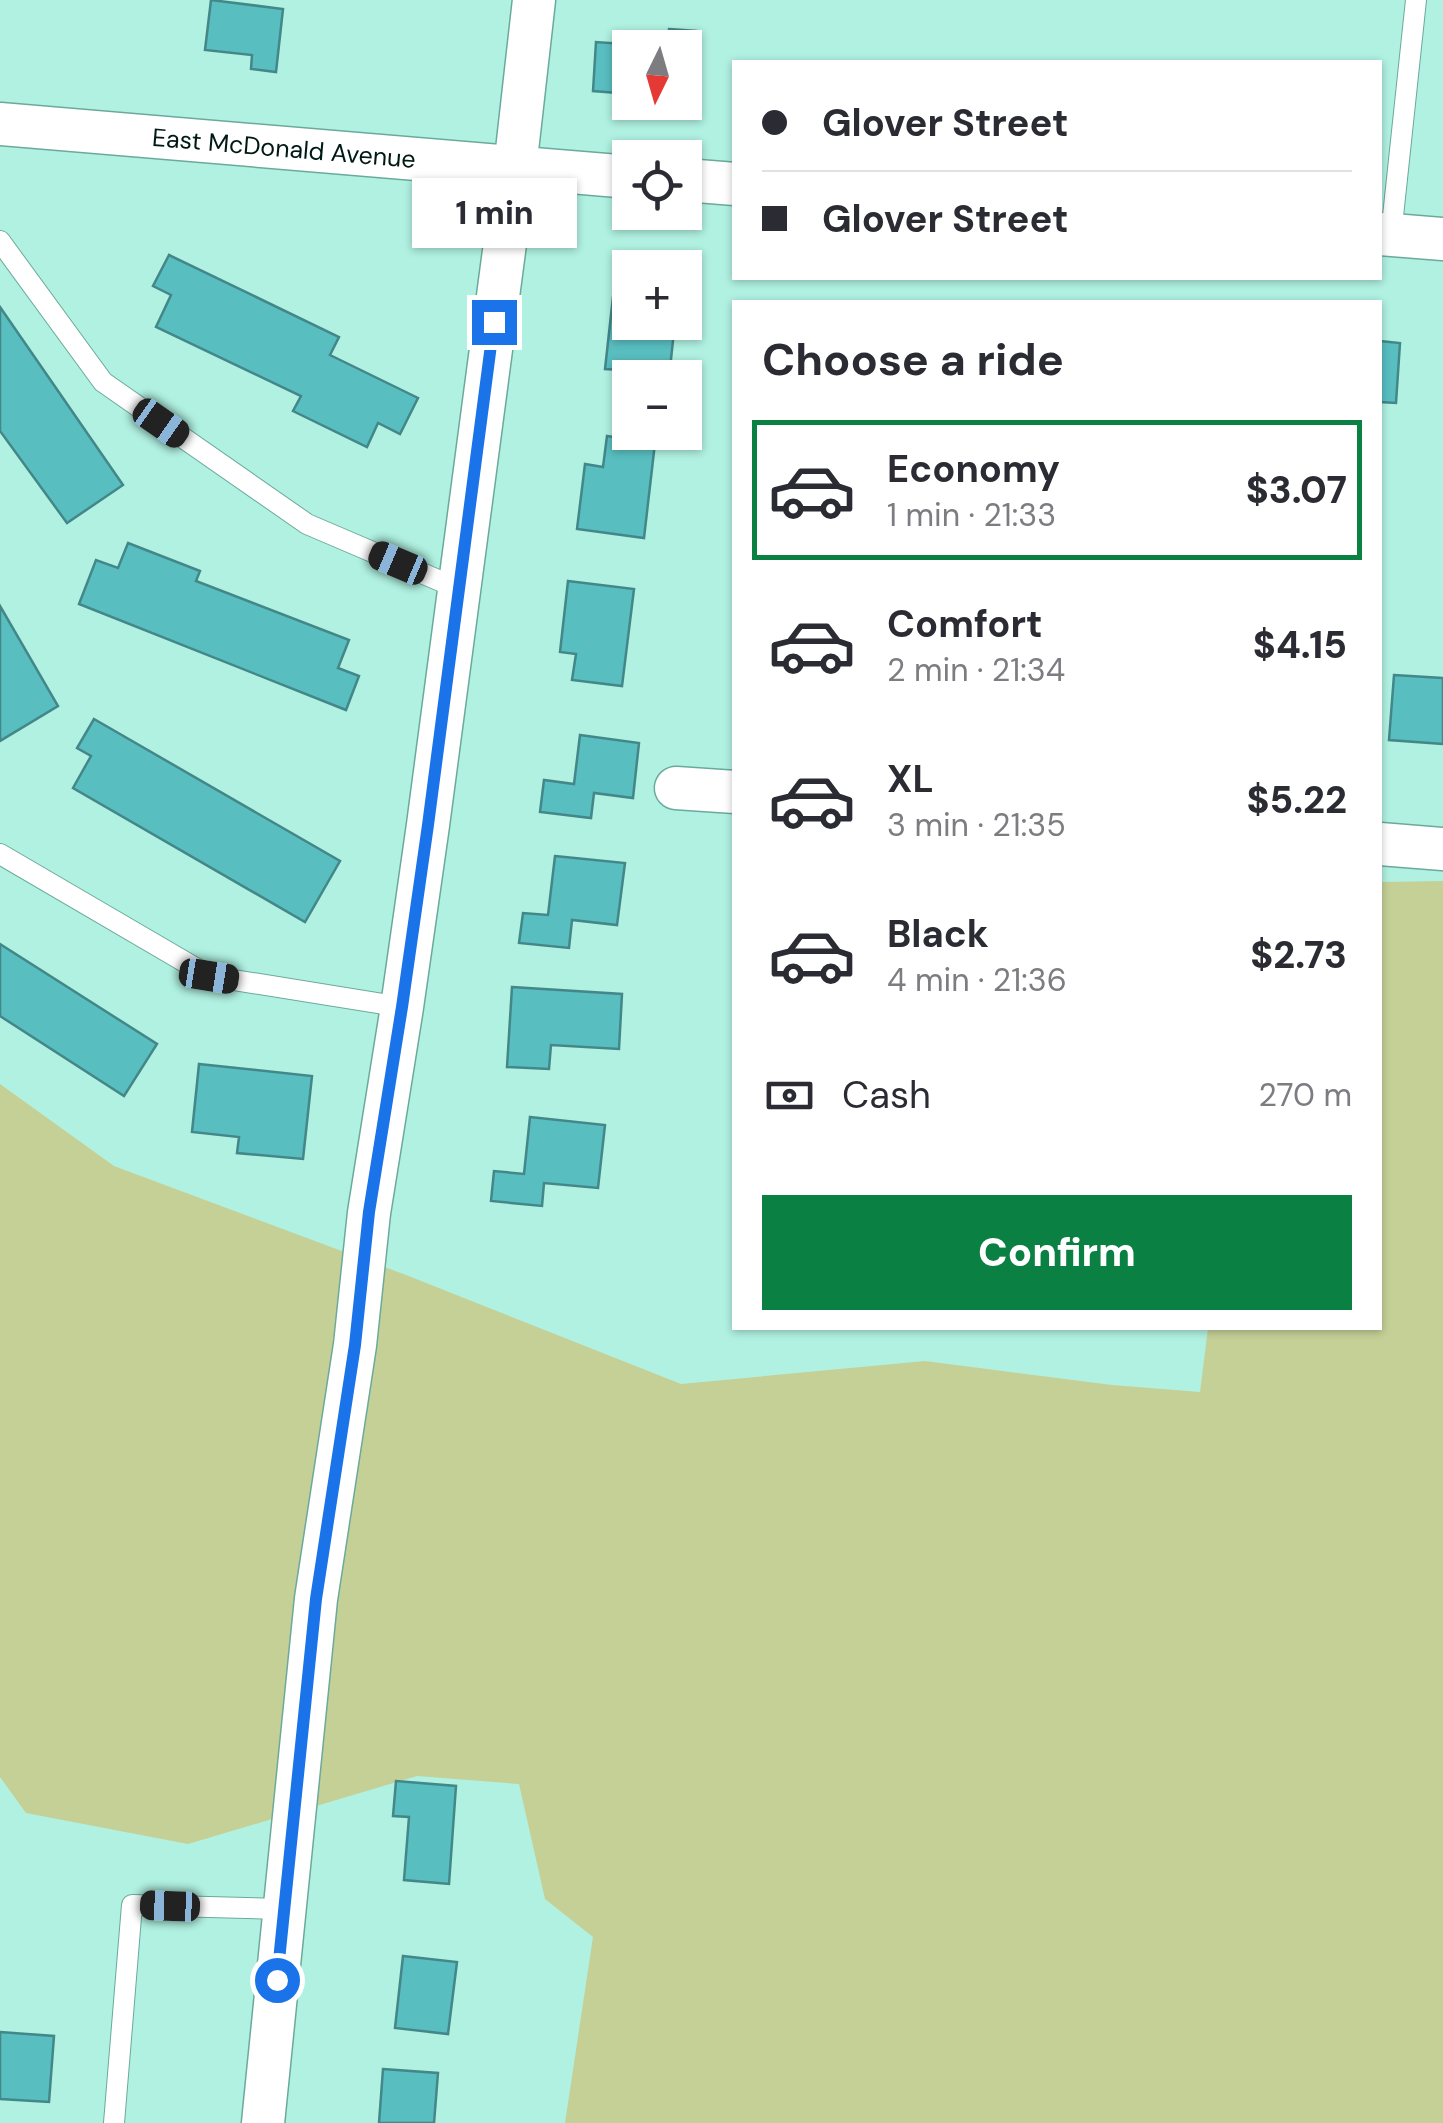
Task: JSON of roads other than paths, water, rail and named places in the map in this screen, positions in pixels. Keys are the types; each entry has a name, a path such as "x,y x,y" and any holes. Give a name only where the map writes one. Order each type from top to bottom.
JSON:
{"street":[{"path":"263,2123 316,1599 459,590 534,0"},
{"name":"East McDonald Avenue","path":"0,124 612,175"},
{"path":"702,181 732,184"},
{"path":"1385,234 1443,239"},
{"path":"676,788 732,792"},
{"path":"1382,844 1443,849"}],"lane":[{"path":"1385,234 1416,0"},
{"path":"0,241 103,382 307,524 459,590"},
{"path":"0,854 209,976 402,1007"},
{"path":"114,2123 132,1905 284,1909"}]}
